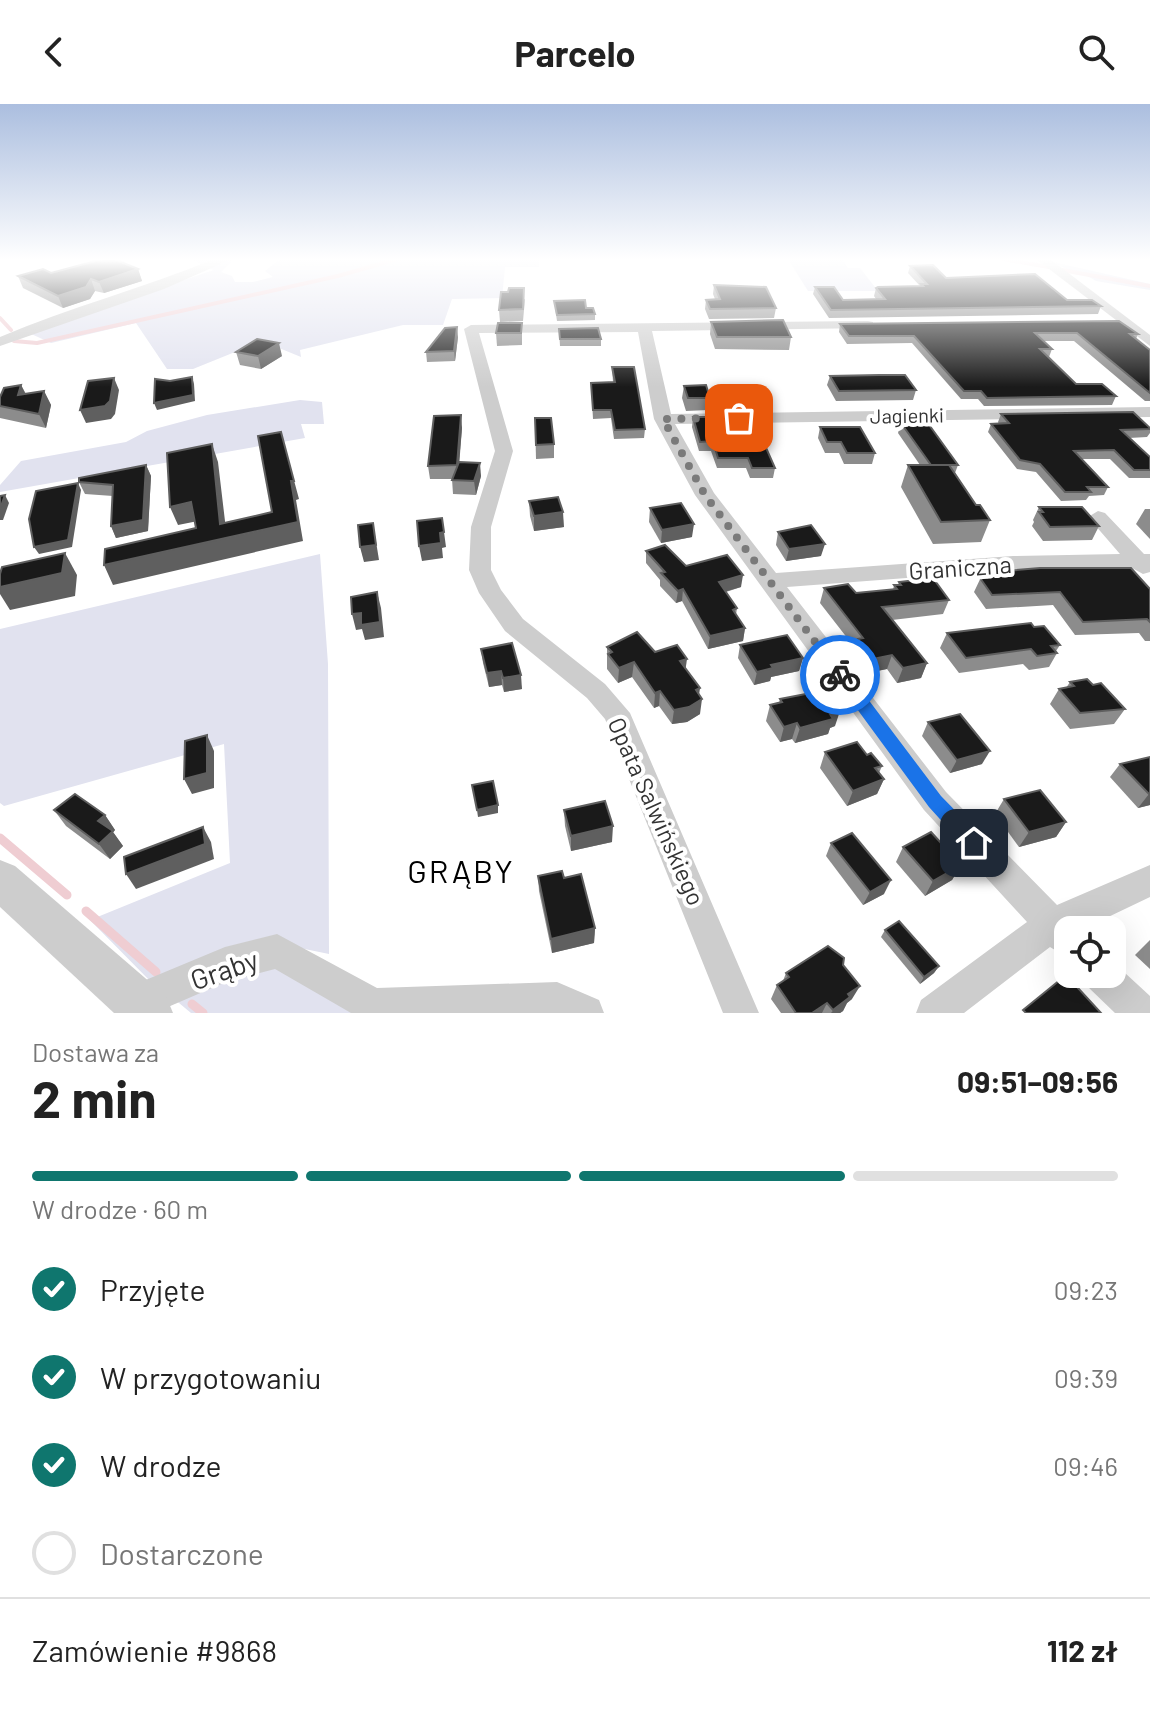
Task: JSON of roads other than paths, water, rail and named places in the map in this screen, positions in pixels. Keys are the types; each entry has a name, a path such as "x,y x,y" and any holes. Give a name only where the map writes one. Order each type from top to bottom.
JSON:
{"street":[{"path":"0,342 112,301"},
{"path":"1097,301 1150,342"},
{"path":"1098,322 1122,321"},
{"path":"879,324 644,327 663,419 705,495 935,801 1054,927"},
{"name":"Opata Salwińskiego","path":"644,327 471,329 504,451 481,527 480,570 491,593 514,625 596,691 616,713 741,1013"},
{"name":"Jagienki","path":"663,419 1150,412"},
{"path":"1098,517 1146,565"},
{"name":"Graniczna","path":"770,581 1013,563 1146,565"},
{"path":"0,880 143,1008"},
{"path":"1089,916 1150,881"},
{"path":"934,1013 1054,937"},
{"name":"Grąby","path":"143,1008 225,965 277,951 374,1006 557,1000 586,1013"},
{"path":"1115,988 1141,1013"}],"waterway":[{"path":"14,341 37,343 224,301"},
{"path":"0,318 11,330"},
{"path":"0,838 67,895"},
{"path":"86,911 156,972"},
{"path":"192,1004 203,1013"}],"district":[{"name":"GRĄBY","path":"461,870"}]}
